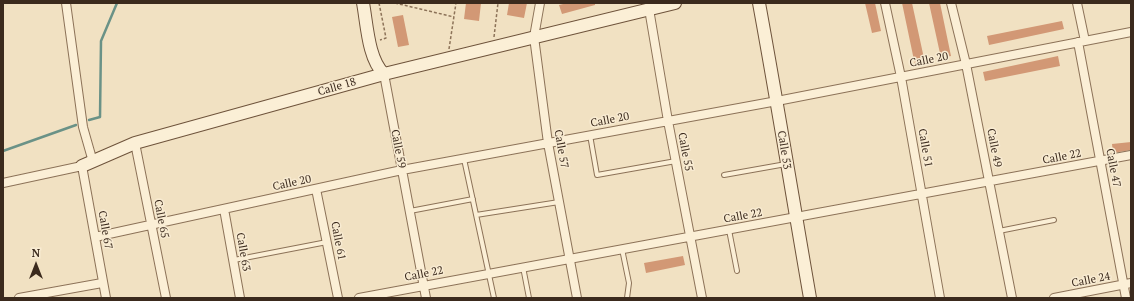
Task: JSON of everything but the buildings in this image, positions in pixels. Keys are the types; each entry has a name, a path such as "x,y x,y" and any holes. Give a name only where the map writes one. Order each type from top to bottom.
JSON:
{"street":[{"name":"Calle 67","path":"66,3 88,164 95,237 102,283 106,298"},
{"name":"Calle 59","path":"363,3 373,55 378,68 384,74 426,298"},
{"name":"Calle 57","path":"540,3 534,37 548,143 578,298"},
{"name":"Calle 18","path":"3,183 88,164 135,143 384,74 675,3"},
{"name":"Calle 53","path":"759,3 810,298"},
{"name":"Calle 51","path":"885,3 901,77 940,298"},
{"name":"Calle 49","path":"951,3 966,64 1012,298"},
{"name":"Calle 47","path":"1077,3 1081,41 1100,161 1127,284 1126,298"},
{"name":"Calle 55","path":"650,9 668,121 702,298"},
{"name":"Calle 20","path":"95,237 402,170 777,101 1131,32"},
{"name":"Calle 65","path":"135,143 150,225 166,298"},
{"name":"Calle 22","path":"359,298 622,248 796,218 1131,155"},
{"name":"Calle 61","path":"316,189 338,298"},
{"name":"Calle 63","path":"224,209 240,298"},
{"path":"19,298 102,283"},
{"name":"Calle 24","path":"1054,298 1127,284"}],"lane":[{"path":"590,136 597,175 676,161"},
{"path":"464,159 494,298"},
{"path":"724,175 786,164"},
{"path":"410,211 473,199"},
{"path":"476,215 559,202"},
{"path":"999,231 1054,220"},
{"path":"729,229 737,271"},
{"path":"233,260 327,242"},
{"path":"622,248 629,283 627,298"},
{"path":"523,267 529,298"}],"path":[{"path":"370,43 386,38 379,3"},
{"path":"395,3 454,17"},
{"path":"447,58 456,3"},
{"path":"492,47 498,3"}],"waterway":[{"path":"89,120 100,117 101,41 117,3"},
{"path":"3,151 76,125"}]}
